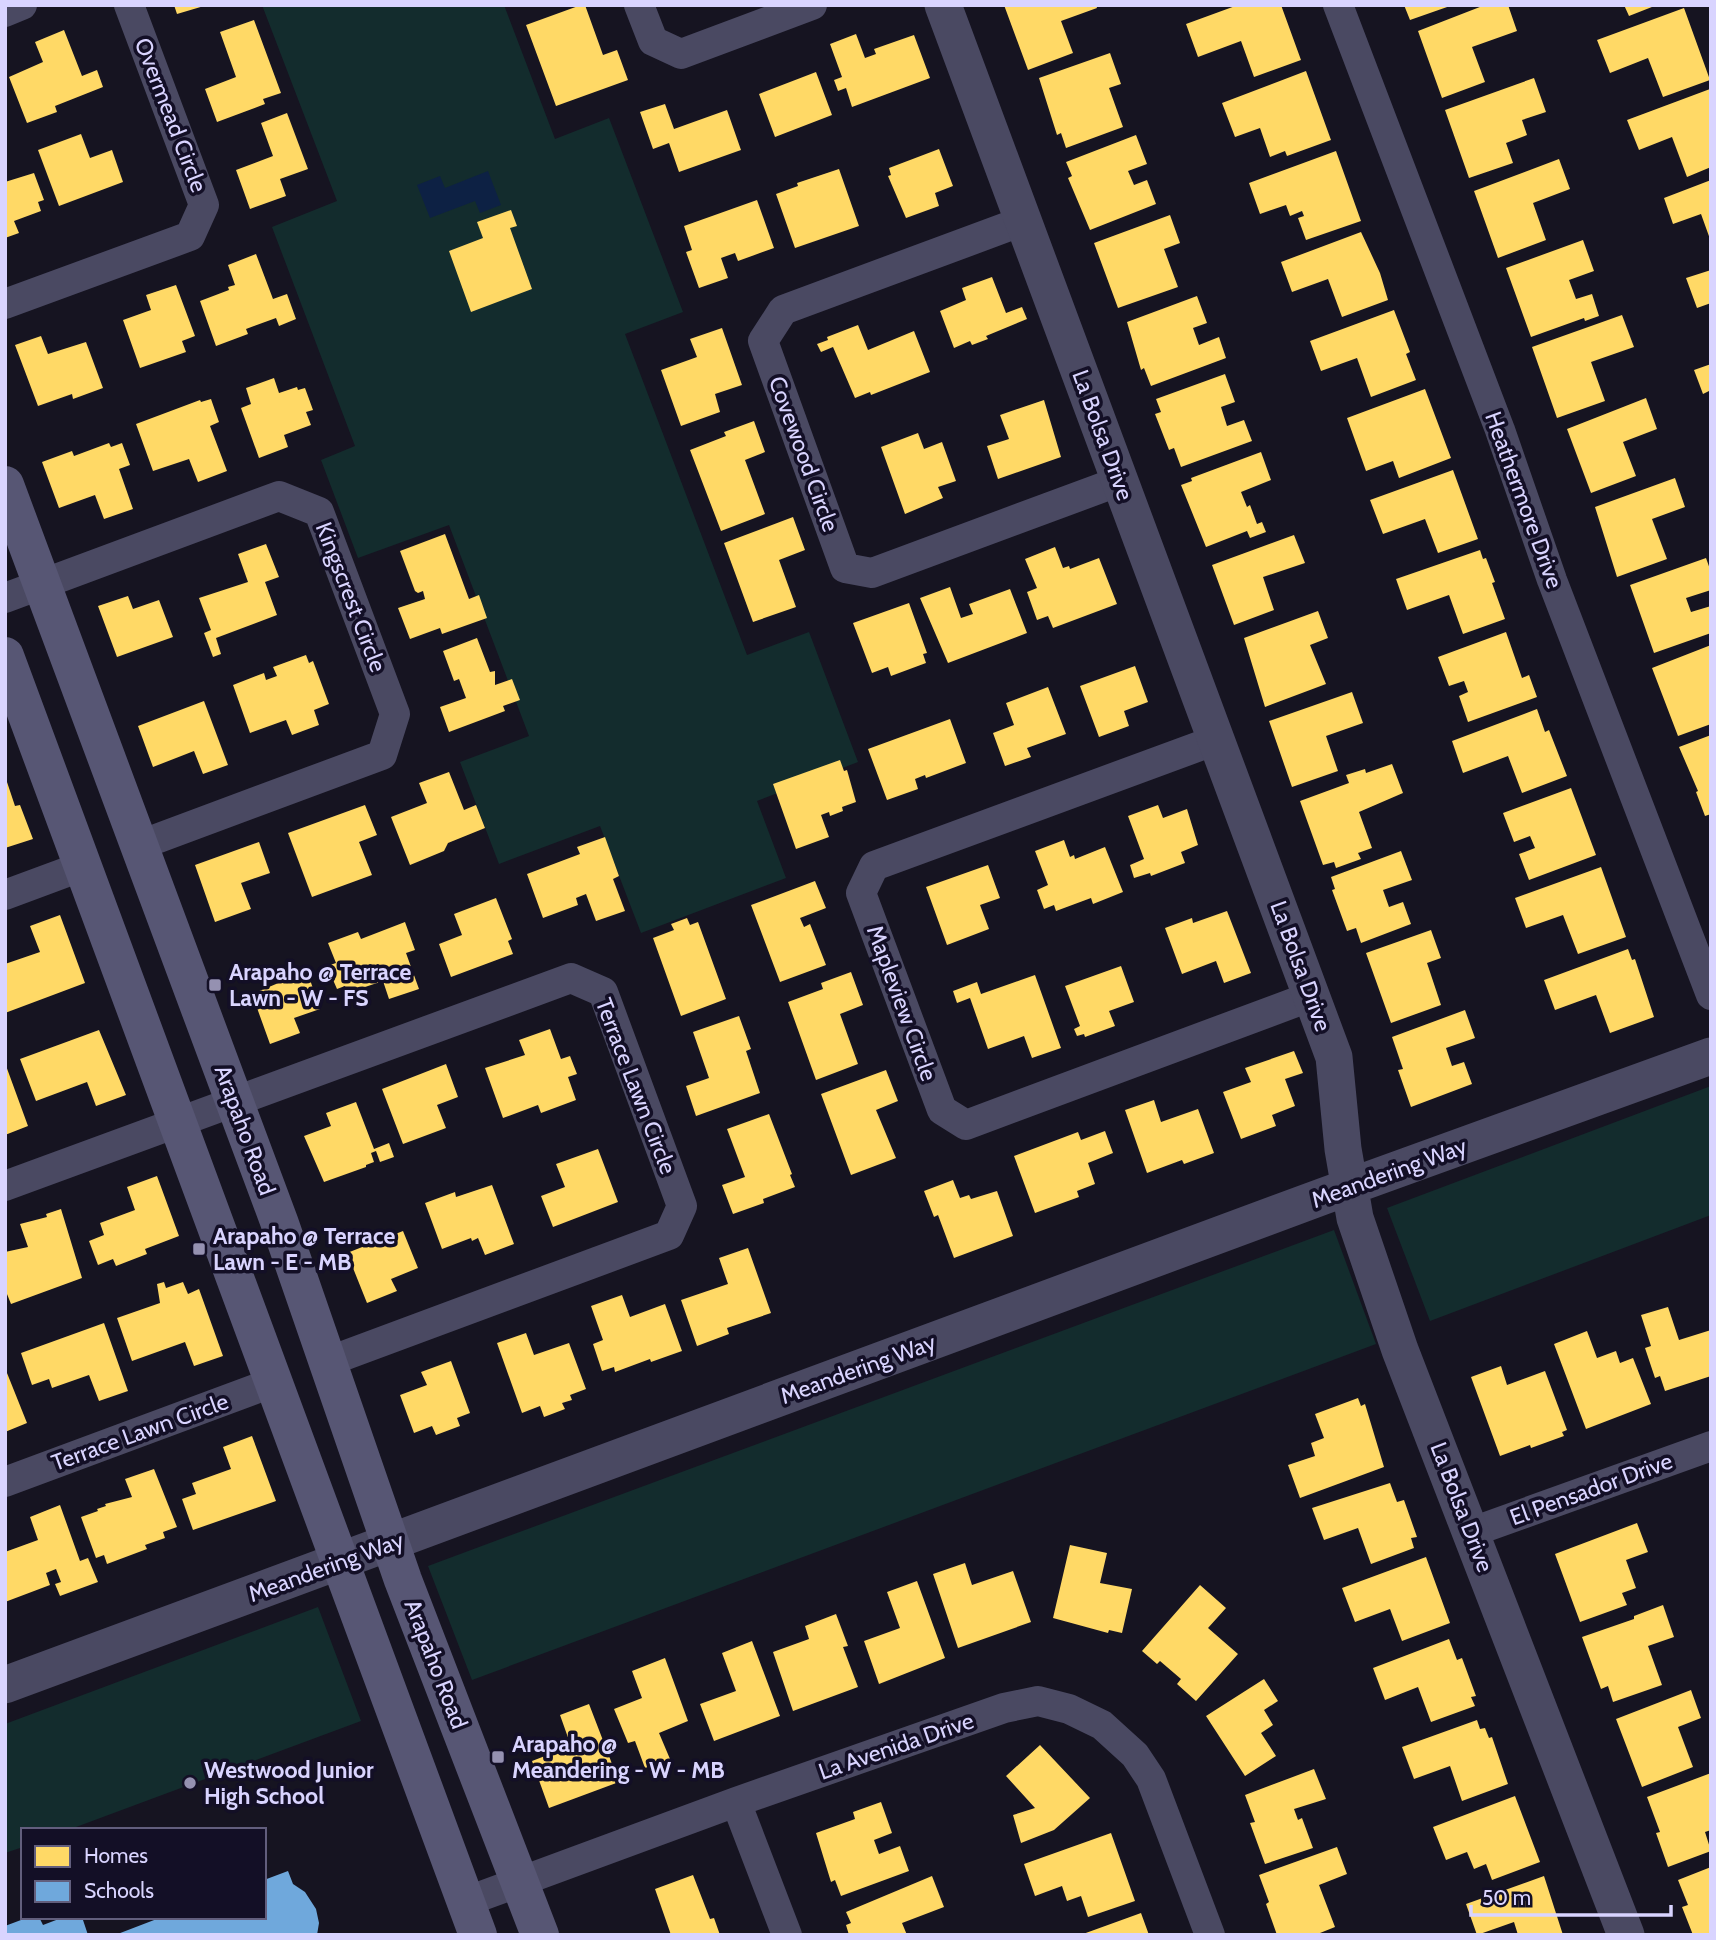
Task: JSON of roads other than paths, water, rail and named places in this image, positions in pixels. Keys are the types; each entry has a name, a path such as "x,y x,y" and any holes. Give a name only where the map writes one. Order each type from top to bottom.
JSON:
{"main road":[{"name":"Arapaho Road","path":"5,485 280,1224 390,1543 540,1935"},
{"path":"5,656 472,1918"}],"street":[{"path":"5,12 22,5"},
{"name":"Overmead Circle","path":"5,304 190,236 204,205 130,5"},
{"path":"639,5 653,41 681,54 812,5"},
{"name":"La Bolsa Drive","path":"943,5 1334,1057 1343,1149 1355,1218 1400,1350 1626,1935"},
{"name":"Heathermore Drive","path":"1338,5 1500,430 1552,580 1711,995"},
{"name":"Covewood Circle","path":"1023,221 783,310 763,341 845,568 872,573 1119,481"},
{"name":"Kingscrest Circle","path":"5,598 279,496 319,512 395,715 382,755 139,845"},
{"name":"Mapleview Circle","path":"1216,740 874,866 861,892 942,1110 966,1125 1312,996"},
{"path":"5,895 83,866"},
{"name":"Terrace Lawn Circle","path":"5,1186 571,978 603,992 682,1206 669,1235 327,1362"},
{"name":"Meandering Way","path":"5,1685 1711,1056"},
{"name":"Terrace Lawn Circle","path":"5,1482 274,1382"},
{"name":"El Pensador Drive","path":"1472,1532 1711,1446"},
{"name":"La Avenida Drive","path":"472,1918 520,1881 1004,1708 1038,1701 1069,1709 1102,1725 1135,1755 1151,1779 1210,1935"},
{"path":"736,1802 787,1935"}],"water":[{"path":"488,171 501,205 480,213 475,201 430,218 417,185 440,176 445,188"}],"place":[{"name":"Arapaho @ Terrace Lawn - W - FS","path":"215,985"},
{"name":"Arapaho @ Terrace Lawn - E - MB","path":"199,1249"},
{"name":"Arapaho @ Meandering - W - MB","path":"498,1757"},
{"name":"Westwood Junior High School","path":"190,1783"}]}
